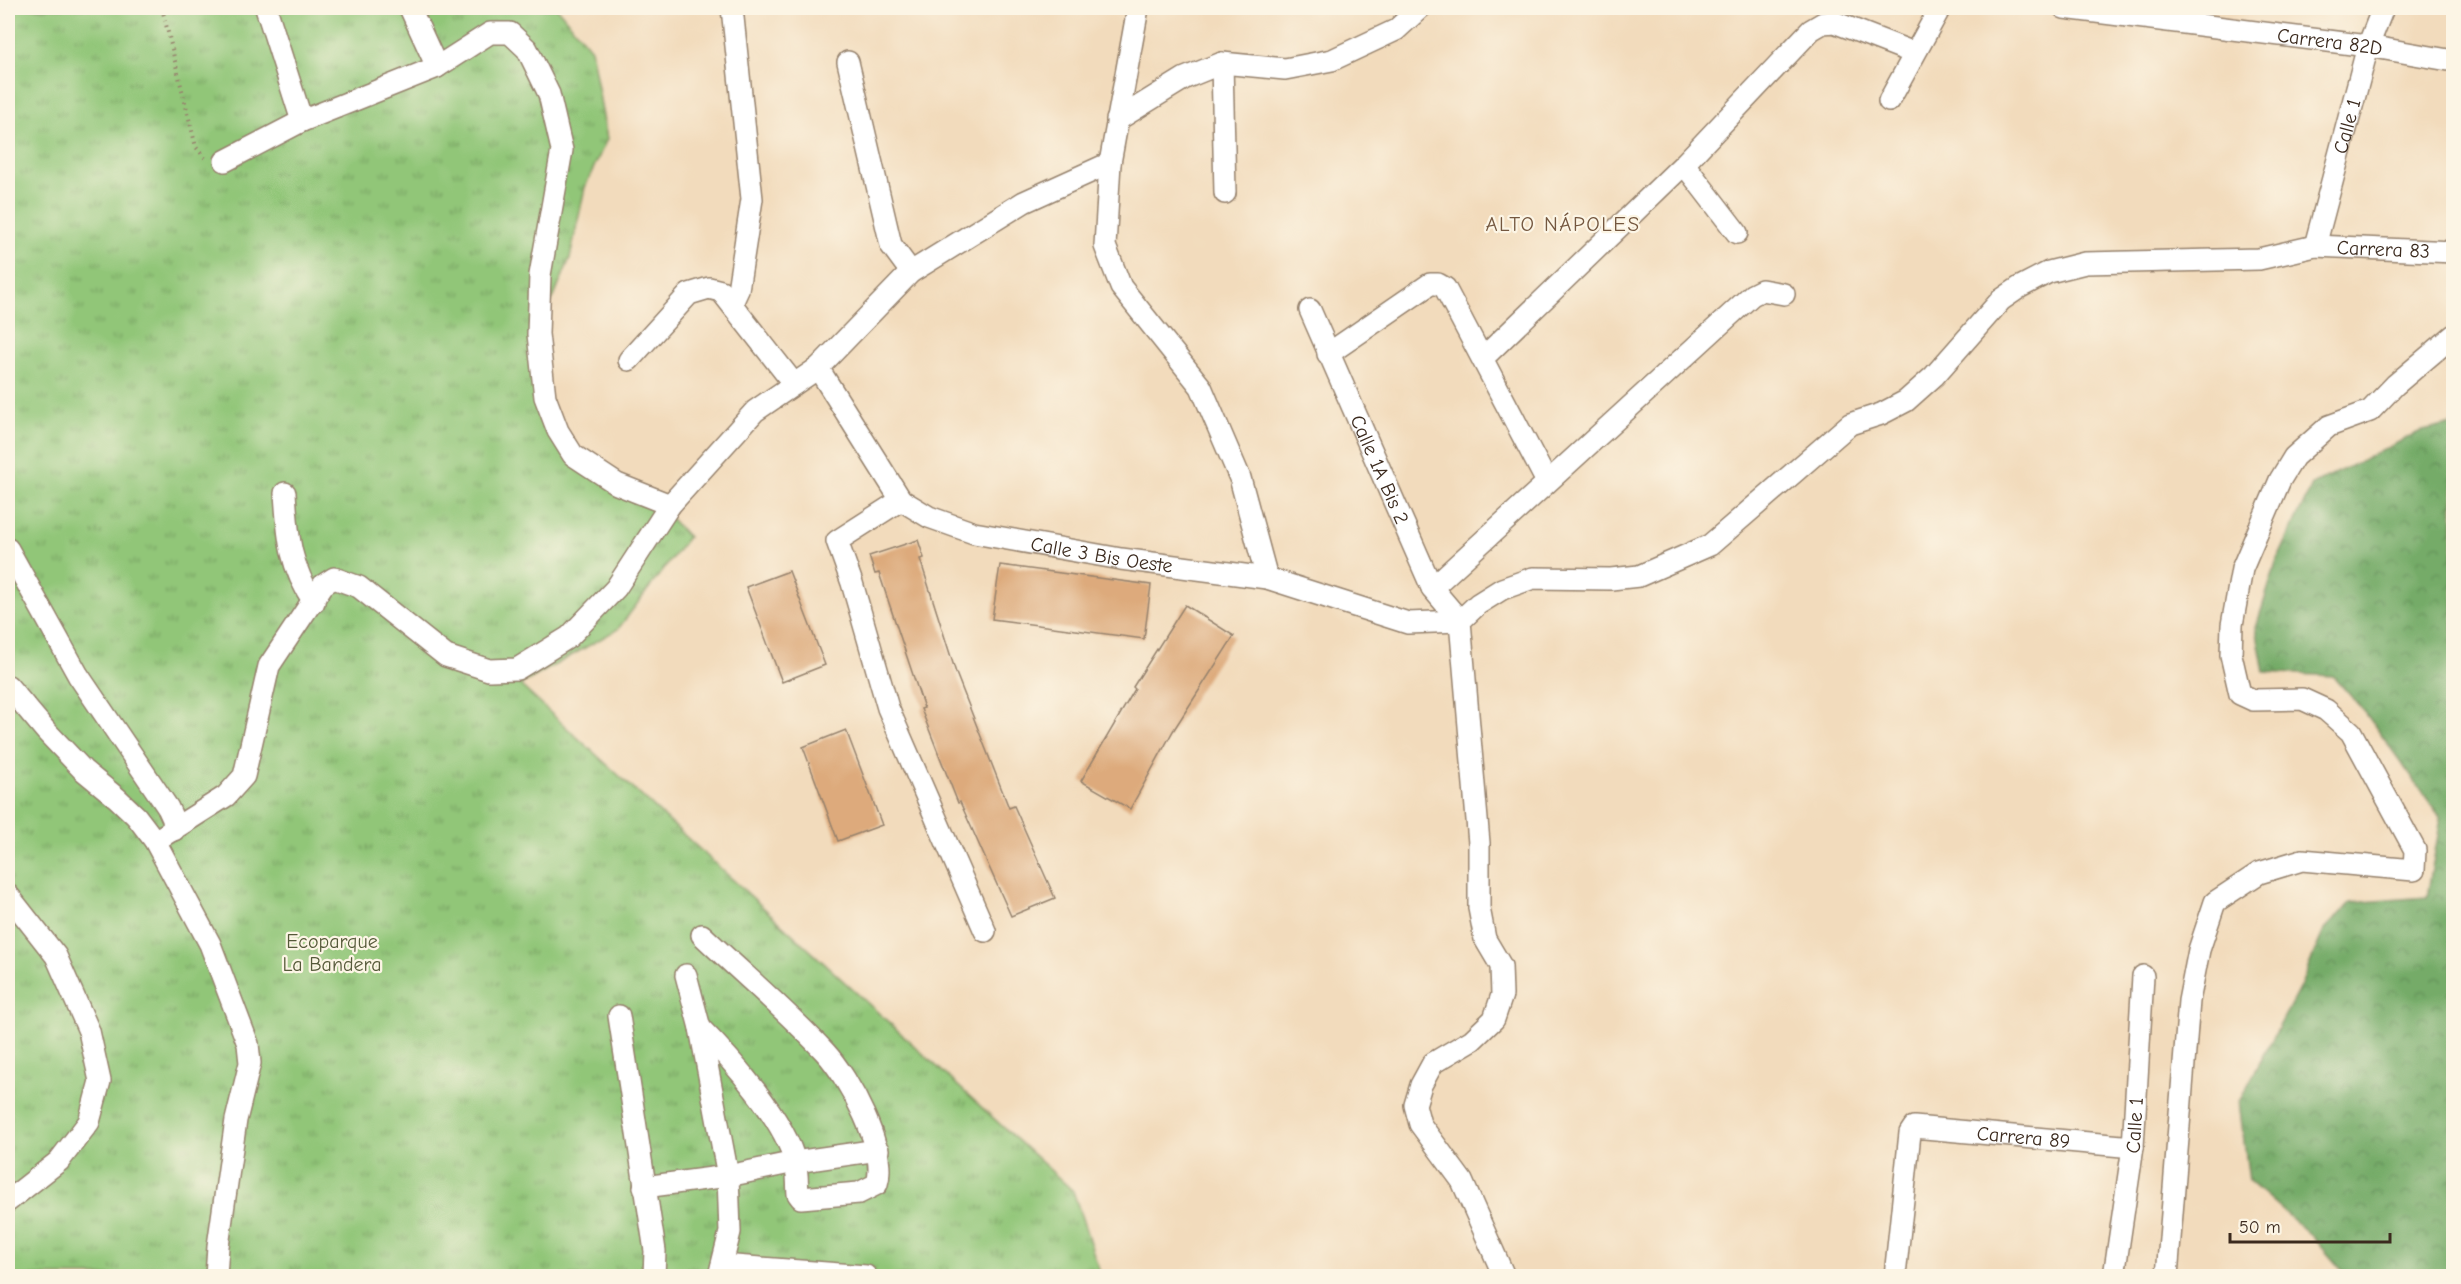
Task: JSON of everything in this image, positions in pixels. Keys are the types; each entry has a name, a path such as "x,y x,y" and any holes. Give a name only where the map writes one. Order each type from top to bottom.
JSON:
{"street":[{"path":"266,8 302,121"},
{"path":"410,8 437,67"},
{"path":"732,8 752,199 738,290 732,303"},
{"path":"1138,8 1110,164 1105,246 1121,287 1201,387 1240,478 1267,578"},
{"path":"1117,120 1185,78 1222,63 1286,69 1332,60 1396,30 1420,8"},
{"path":"1889,101 1940,8"},
{"name":"Carrera 82D","path":"2064,8 2170,15 2454,61"},
{"name":"Calle 1","path":"2315,246 2368,46 2383,8"},
{"path":"1483,358 1684,164 1811,30 1823,23 1834,22 1914,53"},
{"path":"225,161 302,121 437,67 490,33 510,33 527,49 549,94 562,150 540,275 538,334 545,397 558,431 573,455 617,484 670,506"},
{"path":"848,62 891,245 911,272"},
{"path":"1222,63 1225,193"},
{"path":"155,841 225,796 244,776 269,666 314,602 323,585 334,578 359,587 446,656 489,670 517,669 569,637 616,588 670,506 755,411 818,368 911,272 1024,202 1110,164"},
{"path":"1684,164 1737,233"},
{"name":"Carrera 83","path":"1461,621 1478,604 1502,589 1533,578 1611,579 1639,576 1710,545 1850,424 1881,414 1906,401 1934,376 1974,327 2001,300 2049,272 2085,262 2259,259 2315,246 2454,252"},
{"path":"1328,354 1430,284 1438,284 1445,288 1547,482"},
{"path":"629,360 689,294 709,288 721,291 732,303 794,384"},
{"path":"1432,588 1752,295 1762,290 1784,294"},
{"name":"Calle 1A Bis 2","path":"1310,310 1432,588 1461,621"},
{"path":"2167,1276 2189,1000 2199,950 2215,902 2259,873 2302,860 2414,870 2415,850 2351,732 2326,710 2302,699 2253,700 2240,693 2231,655 2232,626 2242,569 2270,501 2294,457 2329,426 2370,411 2395,385 2454,335"},
{"name":"Calle 3 Bis Oeste","path":"818,368 901,500 929,517 974,533 1122,559 1267,578 1408,623 1461,621"},
{"path":"285,493 288,542 300,581 314,602"},
{"path":"901,500 837,541 852,583 888,708 985,932"},
{"path":"8,549 78,675 168,808 173,819 174,830"},
{"path":"1461,621 1479,843 1479,908 1485,939 1501,966 1502,995 1494,1019 1472,1040 1433,1063 1421,1085 1415,1105 1420,1124 1462,1181 1504,1276"},
{"path":"8,686 83,770 136,816 155,841 210,944 248,1044 250,1063 236,1120 218,1246 216,1276"},
{"path":"8,895 56,956 89,1031 99,1081 89,1122 65,1154 8,1201"},
{"path":"700,1028 725,1053 777,1120 795,1162 798,1194 801,1198 859,1193 877,1184 880,1174 878,1150 869,1126 848,1085 826,1053 702,935"},
{"path":"686,975 700,1028 728,1176 730,1232 721,1271 866,1276"},
{"name":"Calle 1","path":"2114,1276 2133,1147 2143,976"},
{"path":"619,1016 655,1251 654,1276"},
{"name":"Carrera 89","path":"1896,1276 1910,1133 1914,1127 2133,1147"},
{"path":"644,1187 728,1176 795,1162 878,1150"}],"path":[{"path":"162,8 196,147 202,157 210,161 225,161"}],"green space":[{"name":"Ecoparque La Bandera","path":"8,8 557,8 591,49 607,139 585,187 570,258 554,297 544,310 543,390 564,434 606,480 651,498 688,537 618,629 520,685 1073,1191 1101,1276 8,1276"},
{"path":"2453,424 2453,1276 2347,1276 2313,1237 2249,1181 2239,1102 2300,987 2324,930 2350,903 2427,897 2441,818 2364,711 2333,676 2264,672 2256,627 2276,563 2312,485 2419,432"}],"building":[{"path":"918,540 924,558 920,559 956,673 1009,808 1014,806 1055,898 1011,916 960,802 958,803 921,709 924,708 879,573 875,574 869,556"},
{"path":"1000,565 1151,585 1144,639 992,619"},
{"path":"789,571 825,665 782,682 746,587"},
{"path":"1185,605 1234,636 1173,731 1130,809 1081,781 1135,689 1133,687"},
{"path":"846,730 882,825 838,841 803,747"}],"district":[{"name":"ALTO NÁPOLES","path":"1563,224"}]}
